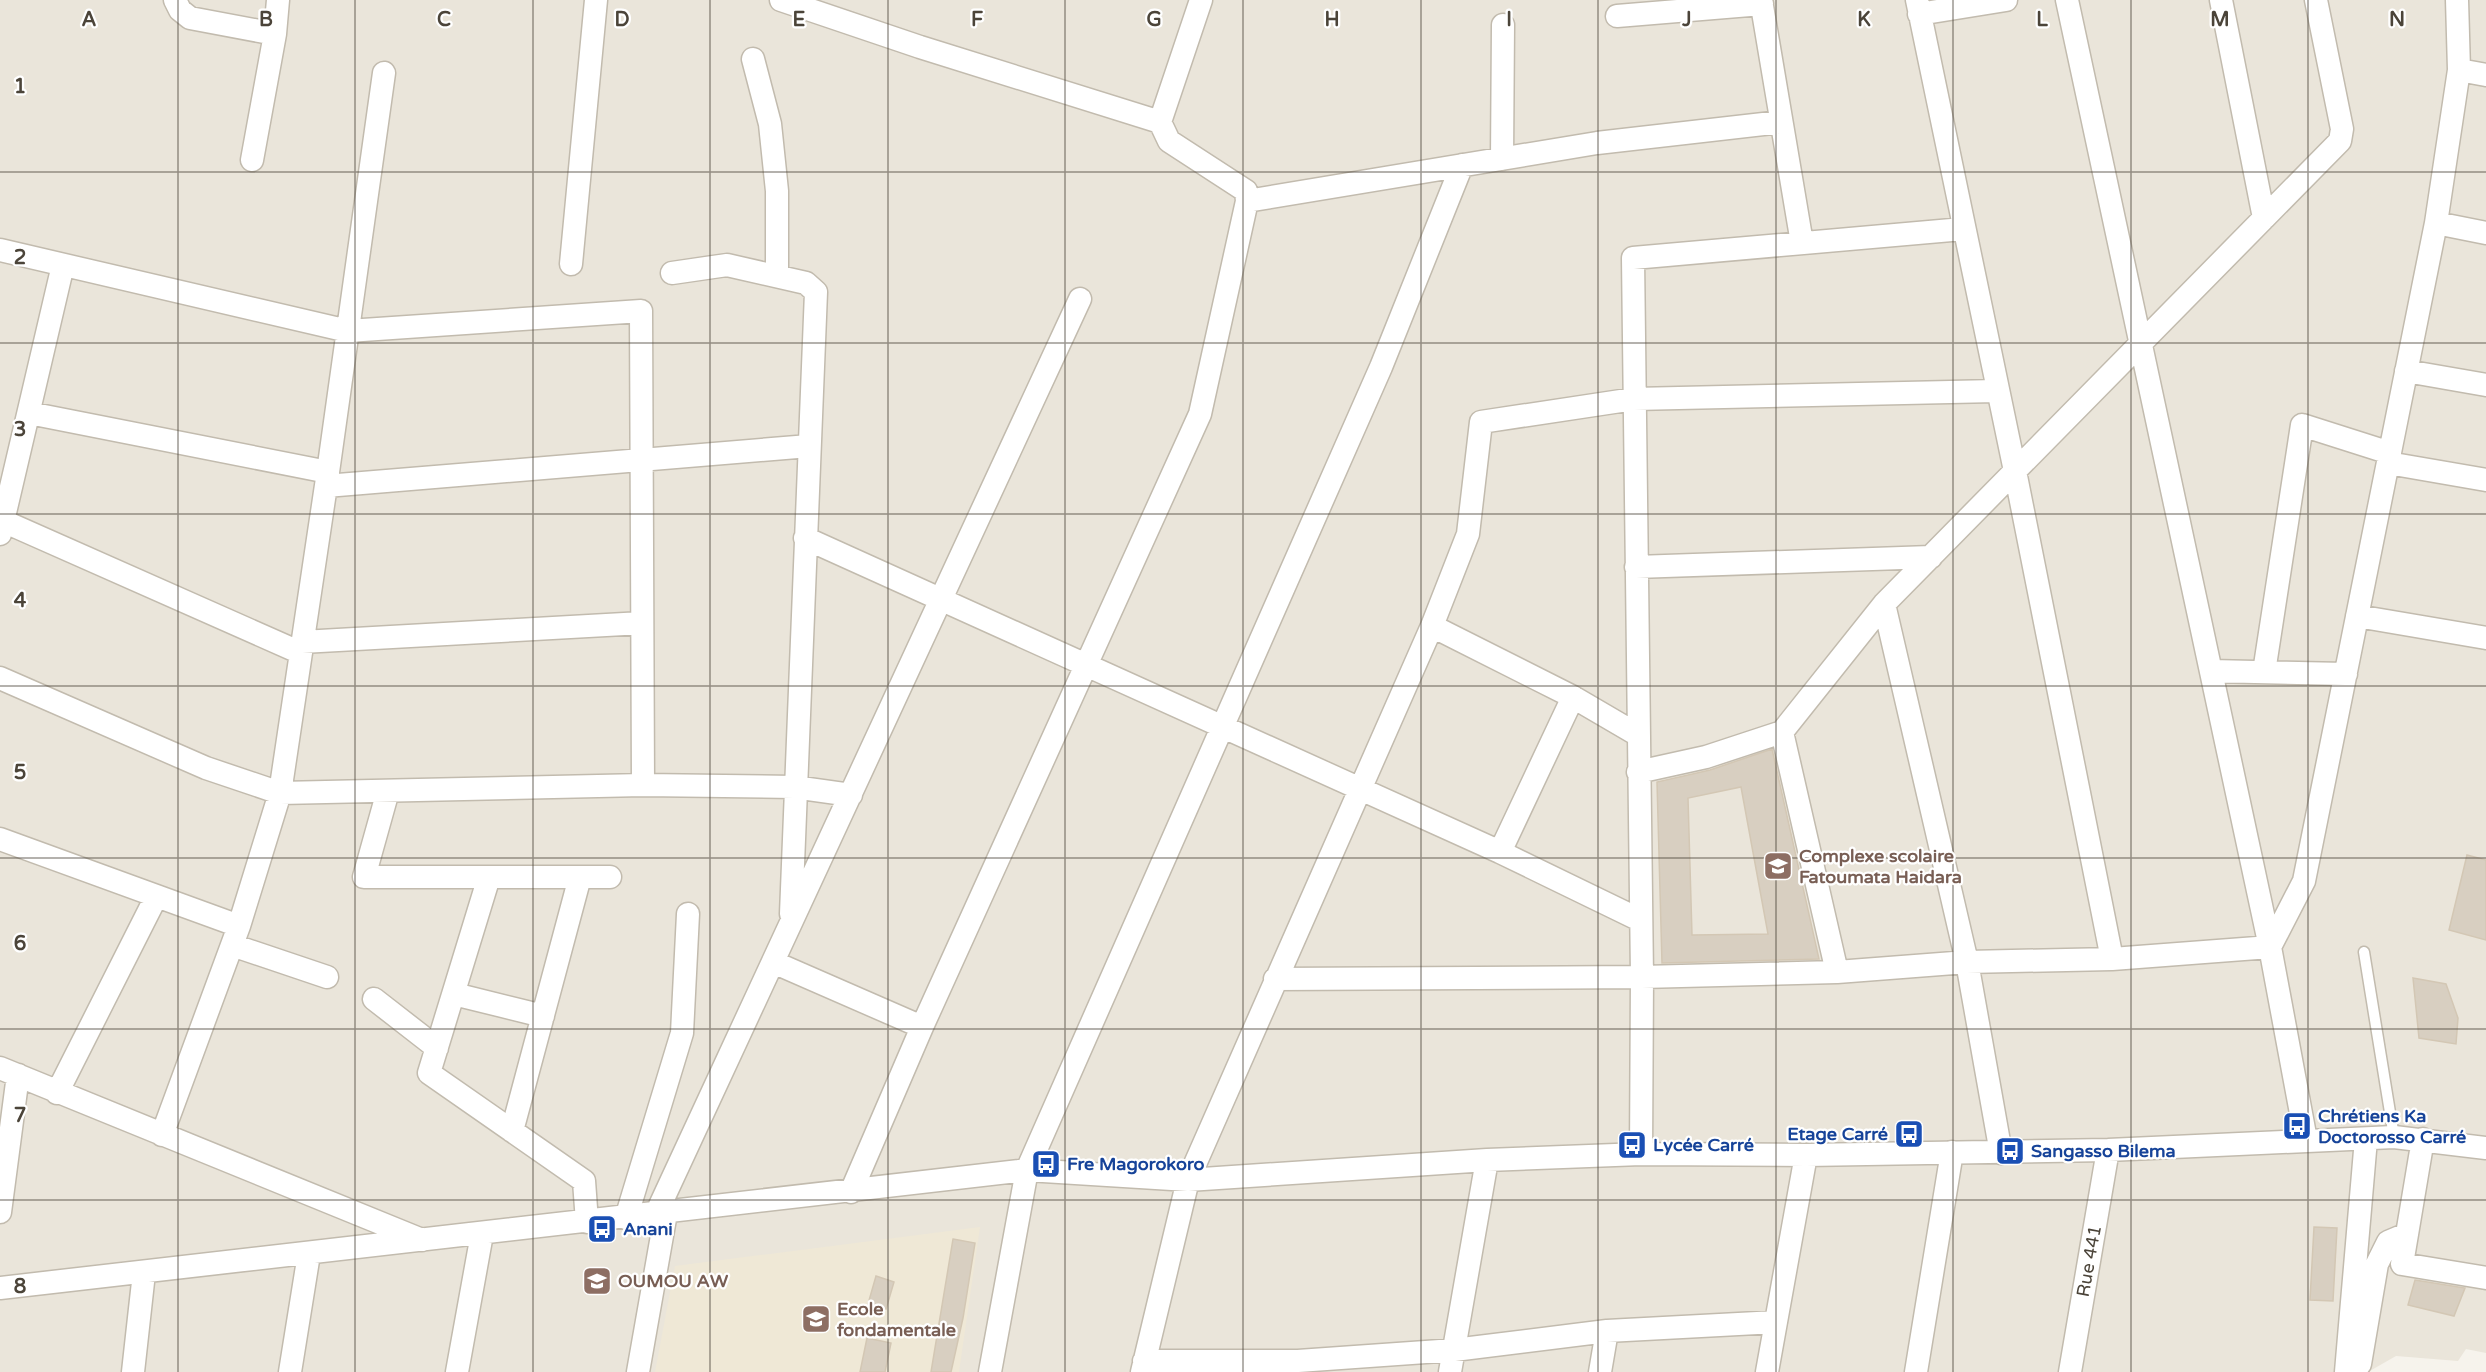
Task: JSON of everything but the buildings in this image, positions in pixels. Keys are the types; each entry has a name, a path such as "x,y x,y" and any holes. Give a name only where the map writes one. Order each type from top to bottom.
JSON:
{"street":[{"path":"175,0 180,10 190,18 275,34"},
{"path":"252,160 275,34 278,0"},
{"path":"571,264 596,0"},
{"path":"781,0 920,47 1160,122"},
{"path":"851,1192 922,1028 1200,414 1247,201 1246,191 1169,141 1160,122 1201,0"},
{"path":"2006,0 1918,7 1996,391 2015,471 2112,959"},
{"path":"2067,0 2270,947 2306,1140"},
{"path":"2221,0 2264,218"},
{"path":"1638,772 1706,757 1782,732 1884,604 2340,141 2342,129 2316,0"},
{"path":"2270,947 2304,880 2436,223 2458,70 2457,0"},
{"path":"1617,16 1761,2 1802,243"},
{"path":"1502,159 1503,25"},
{"path":"753,58 770,124 777,191 777,276"},
{"path":"2458,70 2486,75"},
{"path":"162,1135 235,936 280,793 384,73"},
{"path":"1247,201 1598,143 1781,122"},
{"path":"990,1372 1028,1170 1381,367 1462,165"},
{"path":"2436,223 2486,233"},
{"path":"1641,1154 1642,977 1633,258 1963,229"},
{"path":"0,250 348,331 641,310 643,785"},
{"path":"63,265 2,528 302,647 642,623"},
{"path":"672,273 727,265 806,283 816,292 790,925"},
{"path":"638,1372 661,1214 773,962 1080,299"},
{"path":"2406,371 2486,385"},
{"path":"1776,1322 1607,1331 1297,1366 1143,1367 1188,1180 1432,626 1468,534 1481,422 1634,399 1996,391"},
{"path":"29,413 327,479 642,460 809,446"},
{"path":"2264,672 2302,425 2389,458 2486,480"},
{"path":"805,538 1500,852 1640,920"},
{"path":"1636,567 1931,557"},
{"path":"1884,604 1967,962 2001,1153"},
{"path":"2357,616 2486,638"},
{"path":"1432,626 1573,697 1638,735"},
{"path":"2211,671 2346,674"},
{"path":"0,678 206,768 280,793 643,785 794,787 851,795"},
{"path":"1500,852 1573,697"},
{"path":"1782,732 1837,972"},
{"path":"388,791 364,877 610,877"},
{"path":"0,839 156,897 235,936 327,977"},
{"path":"489,877 429,1073 584,1181 587,1222"},
{"path":"512,1131 580,877"},
{"path":"57,1093 156,897"},
{"path":"626,1218 682,1033 688,914"},
{"path":"1275,979 1642,977 1837,972 1967,962 2112,959 2270,947"},
{"path":"773,962 922,1028"},
{"path":"454,994 543,1016"},
{"path":"374,999 437,1048"},
{"path":"0,1212 9,1072 423,1241"},
{"path":"0,1288 661,1214 1028,1170 1188,1180 1487,1160 1641,1154 2001,1153 2394,1137 2486,1148"},
{"path":"2353,1369 2366,1139"},
{"path":"2423,1140 2402,1264 2486,1278"},
{"name":"Rue 441","path":"2070,1372 2108,1150"},
{"path":"1916,1372 1952,1152"},
{"path":"1767,1372 1806,1155"},
{"path":"1450,1372 1487,1160"},
{"path":"457,1372 482,1234"},
{"path":"2353,1369 2377,1264 2388,1242 2408,1234"},
{"path":"290,1372 309,1254"},
{"path":"133,1372 144,1273"},
{"path":"1600,1372 1607,1331"}],"lane":[{"path":"2364,952 2394,1137"}],"shaded area":[{"path":"0,0 2486,0 2486,1353 2466,1349 2458,1361 2396,1356 2368,1372 0,1372"},
{"name":"Ecole fondamentale","path":"980,1227 959,1372 655,1372 675,1266"}],"place":[{"name":"Complexe scolaire Fatoumata Haidara","path":"1778,866"},
{"name":"Chrétiens Ka Doctorosso Carré","path":"2297,1126"},
{"name":"Etage Carré","path":"1909,1134"},
{"name":"Lycée Carré","path":"1632,1145"},
{"name":"Sangasso Bilema","path":"2010,1151"},
{"name":"Fre Magorokoro","path":"1046,1164"},
{"name":"Anani","path":"602,1229"},
{"name":"OUMOU AW","path":"597,1281"},
{"name":"Ecole fondamentale","path":"816,1319"}]}
